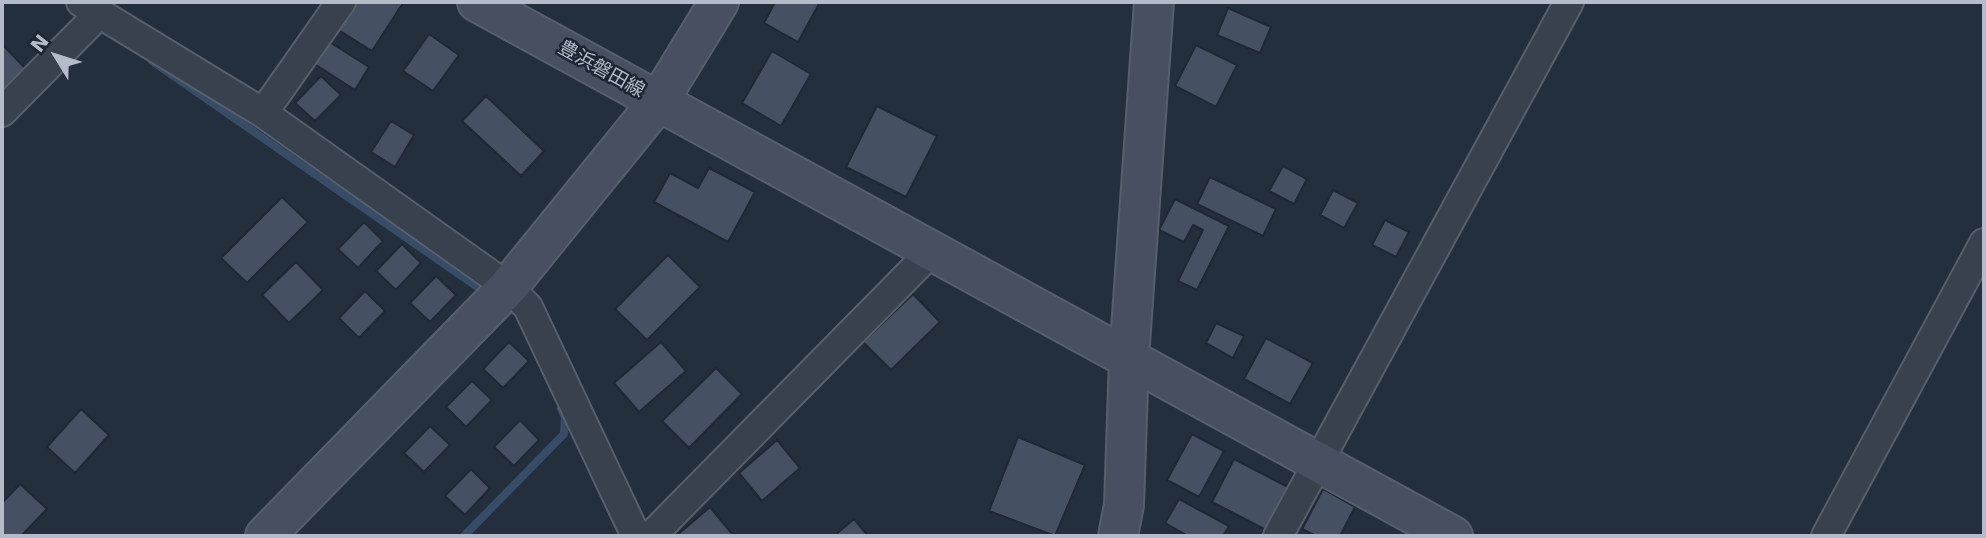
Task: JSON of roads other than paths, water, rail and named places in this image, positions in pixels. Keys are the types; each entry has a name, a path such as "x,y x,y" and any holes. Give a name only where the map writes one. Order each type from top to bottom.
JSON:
{"street":[{"path":"263,113 341,2"},
{"name":"豊浜磐田線","path":"477,2 658,102 719,2"},
{"path":"1118,536 1124,505 1129,358 1154,2"},
{"path":"1278,536 1569,2"},
{"path":"2,112 90,7 263,113 508,287 528,307 636,536"},
{"path":"265,536 508,287 658,102 1453,536"},
{"path":"1826,536 1984,243"},
{"path":"651,536 932,251"}],"waterway":[{"path":"152,61 486,293"},
{"path":"464,536 564,434 565,417 561,409"}]}
